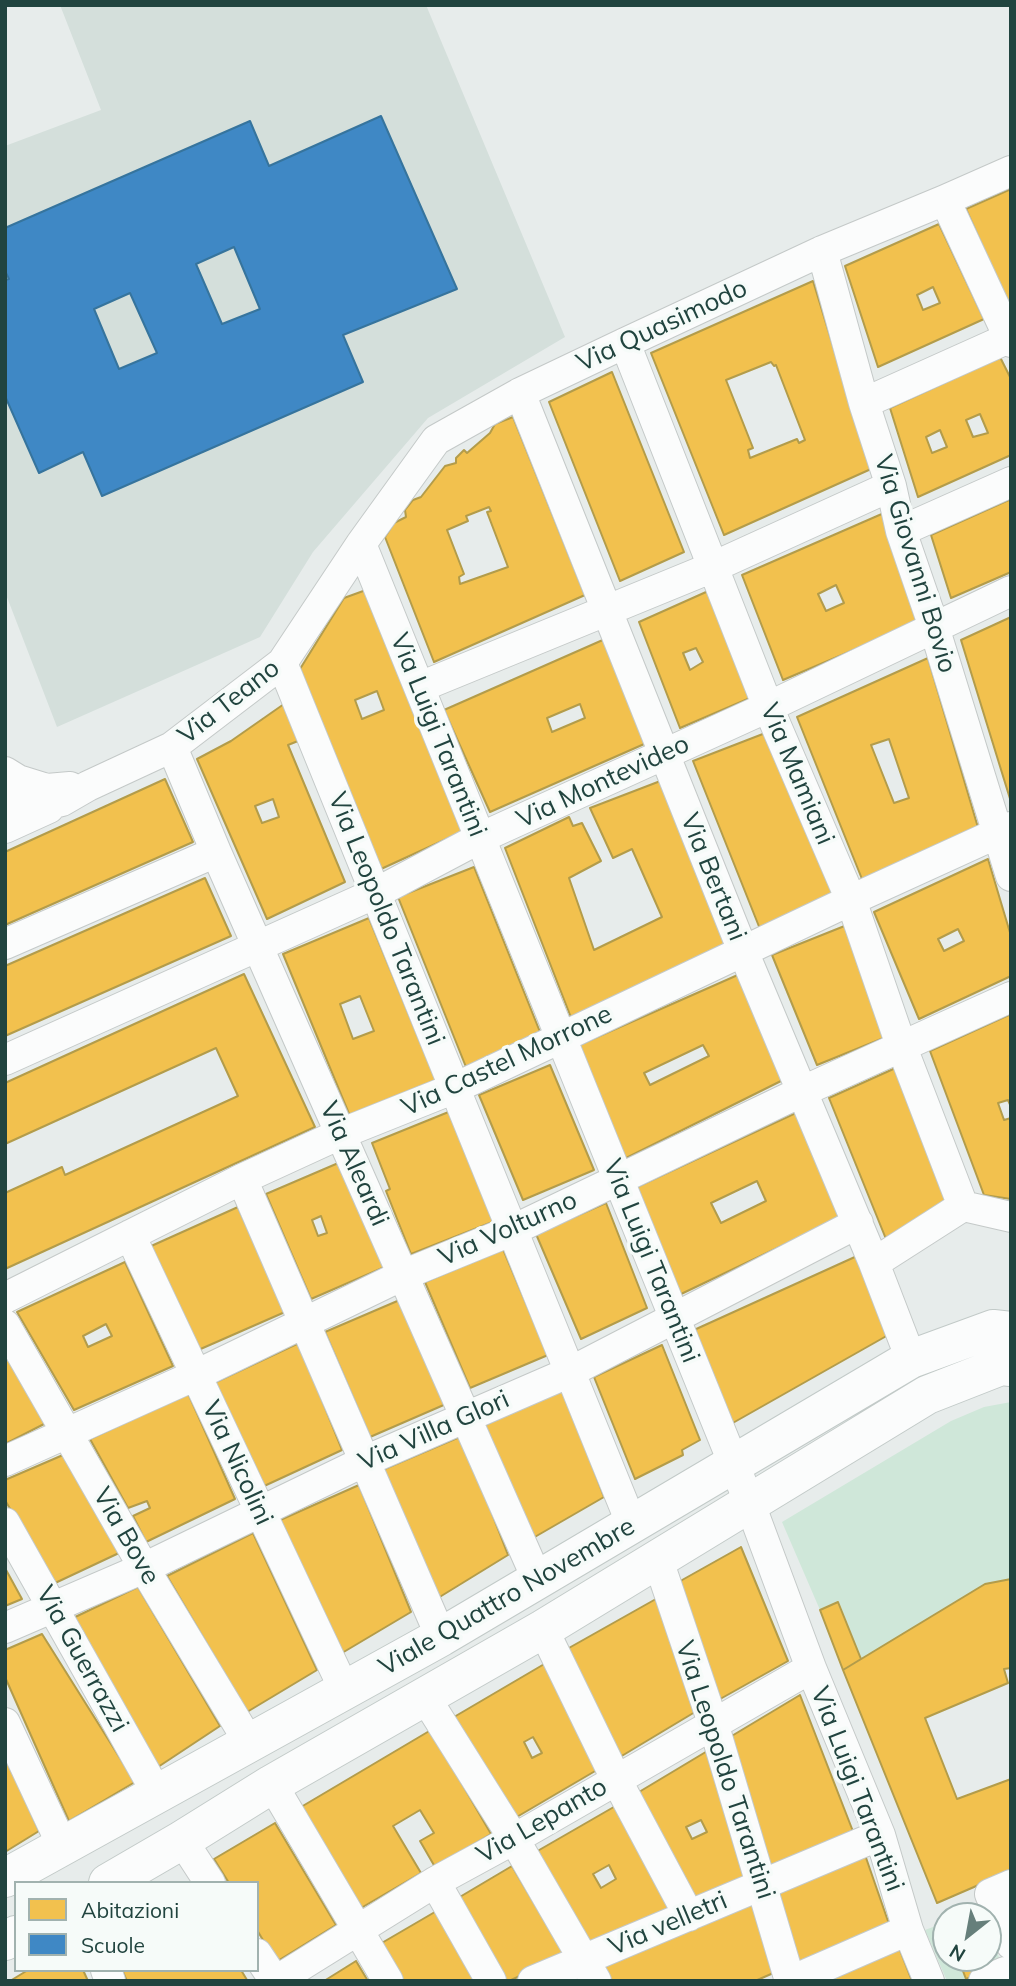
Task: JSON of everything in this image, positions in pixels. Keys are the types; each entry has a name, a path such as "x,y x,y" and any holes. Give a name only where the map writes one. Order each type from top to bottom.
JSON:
{"main road":[{"name":"Viale Quattro Novembre","path":"5,1878 441,1637 911,1359 993,1329 1011,1331"},
{"name":"Viale Quattro Novembre","path":"111,1881 272,1784 543,1629 927,1395 1001,1366 1011,1367"}],"street":[{"name":"Via Quasimodo","path":"361,544 436,440 520,393 625,343 822,251 1011,171"},
{"path":"864,404 1010,339 945,201"},
{"name":"Via Giovanni Bovio","path":"822,251 864,404 891,486 901,531 1005,830 1011,876"},
{"name":"Via Mamiani","path":"625,343 768,707 851,900 901,1045 963,1206"},
{"name":"Via Bertani","path":"520,393 743,951 858,1223 911,1359"},
{"path":"901,531 1011,482"},
{"path":"419,687 713,567 891,486"},
{"name":"Via Teano","path":"5,828 172,747 282,663 361,544"},
{"name":"Via Luigi Tarantini","path":"361,544 750,1504 811,1668 880,1835 908,1930 929,1981"},
{"name":"Via Montevideo","path":"5,1060 376,893 480,838 768,707 1011,591"},
{"name":"Via Leopoldo Tarantini","path":"282,663 632,1525"},
{"name":"Via Aleardi","path":"172,747 538,1581"},
{"name":"Via Teano","path":"5,772 18,780 47,789 88,786"},
{"name":"Via Teano","path":"5,804 46,805 62,802"},
{"name":"Via Castel Morrone","path":"5,1298 242,1179 340,1134 455,1088 1005,830"},
{"path":"5,944 216,852"},
{"name":"Via Volturno","path":"5,1461 196,1375 404,1275 513,1230 901,1045 1011,997"},
{"path":"242,1179 441,1637"},
{"path":"874,1262 963,1206 1011,1217"},
{"name":"Via Villa Glori","path":"5,1628 144,1567 365,1461 570,1372 858,1223"},
{"name":"Via Nicolini","path":"130,1236 345,1691"},
{"name":"Via Bove","path":"5,1325 144,1567 250,1744"},
{"name":"Via Guerrazzi","path":"5,1523 158,1795"},
{"name":"Via Leopoldo Tarantini","path":"657,1560 713,1723 791,1981"},
{"path":"543,1629 616,1779 689,1916"},
{"name":"Via Lepanto","path":"275,1981 435,1882 811,1668"},
{"path":"425,1697 514,1839 590,1970"},
{"path":"5,1723 62,1845"},
{"path":"272,1784 388,1981"},
{"name":"Via velletri","path":"533,1981 590,1970 689,1916 880,1835"},
{"path":"182,1840 209,1881"},
{"path":"435,1882 491,1981"},
{"path":"791,1981 908,1930"},
{"path":"259,1957 275,1981"}],"shaded area":[{"path":"60,5 426,5 565,337 428,418 313,552 260,637 57,727 5,592 5,146 101,110"}],"green space":[{"path":"1011,1402 1011,1579 985,1584 861,1659 839,1602 820,1610 782,1522 951,1421 984,1407"},
{"path":"932,1927 932,1946 925,1930"},
{"path":"1002,1964 1009,1981 947,1981 943,1972 1002,1972"}],"building: Abitazioni":[{"path":"1011,189 1011,308 1010,308 966,209"},
{"path":"939,224 984,319 878,367 845,266","holes":["933,287 940,303 923,310 917,295"]},
{"path":"813,281 871,469 724,535 651,353","holes":["771,362 776,365 805,440 799,443 797,439 750,458 748,450 753,448 726,380"]},
{"path":"1000,357 1011,379 1011,455 918,497 890,408","holes":["980,414 988,433 973,437 966,420","940,430 947,447 932,453 926,437"]},
{"path":"612,372 684,552 620,581 549,402"},
{"path":"513,417 585,595 434,662 385,537 394,523 406,517 405,510 413,500 421,497 445,466 456,463 456,458 464,450 467,453 490,433 495,424","holes":["489,507 491,511 487,512 508,567 460,584 459,577 464,574 447,530 468,521 466,516"]},
{"path":"1011,499 1011,572 951,598 931,535"},
{"path":"884,513 917,623 783,680 742,575","holes":["836,585 844,603 826,611 818,594"]},
{"path":"715,588 757,695 680,728 639,622","holes":["696,648 703,662 690,670 683,653"]},
{"path":"366,590 466,830 381,869 300,669 344,598","holes":["377,691 384,710 362,719 355,700"]},
{"path":"1011,617 1011,802 961,640"},
{"path":"605,639 651,741 490,812 444,710","holes":["580,704 585,718 552,732 547,718"]},
{"path":"928,658 979,831 864,884 797,717","holes":["889,739 909,798 894,803 871,745"]},
{"path":"284,704 298,741 288,745 345,882 267,919 197,759 231,741","holes":["273,799 279,817 262,823 255,806"]},
{"path":"768,732 835,899 760,929 693,761"},
{"path":"165,779 193,842 5,925 5,852"},
{"path":"663,780 729,944 572,1020 505,848 569,817 573,826 582,823 601,861 569,878 594,950 662,917 632,849 613,858 590,808"},
{"path":"988,859 1011,936 1011,976 919,1019 874,912","holes":["958,929 964,941 944,951 938,939"]},
{"path":"474,867 542,1037 466,1067 398,897"},
{"path":"205,878 231,936 5,1036 5,966"},
{"path":"369,918 438,1085 352,1121 283,954","holes":["360,996 374,1031 353,1039 340,1004"]},
{"path":"847,925 891,1035 817,1065 772,955"},
{"path":"244,974 315,1127 5,1269 5,1193 62,1167 65,1175 238,1096 216,1048 5,1144 5,1083"},
{"path":"740,974 785,1079 622,1160 577,1046","holes":["703,1045 709,1056 650,1085 644,1073"]},
{"path":"1011,1014 1011,1107 1008,1100 998,1103 1004,1120 1011,1118 1011,1199 984,1195 930,1051"},
{"path":"550,1065 594,1170 523,1200 479,1095"},
{"path":"900,1066 954,1200 886,1239 829,1098"},
{"path":"451,1111 495,1221 411,1254 386,1191 390,1189 372,1143"},
{"path":"798,1112 840,1218 679,1295 637,1187","holes":["757,1181 766,1201 721,1223 711,1203"]},
{"path":"343,1161 387,1266 311,1299 266,1194","holes":["321,1216 327,1233 318,1236 312,1220"]},
{"path":"606,1203 647,1308 581,1339 536,1234"},
{"path":"238,1207 285,1312 196,1351 149,1247"},
{"path":"503,1249 548,1355 470,1388 425,1282"},
{"path":"857,1256 890,1334 731,1424 694,1330"},
{"path":"125,1262 173,1366 74,1410 17,1312","holes":["106,1324 112,1336 88,1347 83,1336"]},
{"path":"402,1299 446,1404 370,1437 325,1332"},
{"path":"299,1343 342,1450 262,1487 214,1383"},
{"path":"662,1345 700,1440 682,1450 683,1455 635,1479 594,1377"},
{"path":"5,1352 46,1423 5,1444"},
{"path":"563,1388 604,1497 533,1538 485,1425"},
{"path":"188,1393 235,1499 146,1542 133,1516 150,1508 147,1501 128,1508 90,1439"},
{"path":"462,1436 508,1555 438,1598 380,1471"},
{"path":"63,1455 119,1553 53,1584 5,1500 5,1480"},
{"path":"359,1485 411,1612 342,1653 278,1521"},
{"path":"253,1533 317,1670 247,1712 167,1576"},
{"path":"741,1547 788,1661 713,1703 675,1584"},
{"path":"5,1568 22,1599 5,1606"},
{"path":"1011,1579 1011,1668 1004,1669 1008,1683 925,1718 957,1799 1011,1779 1011,1871 937,1902 843,1670 985,1584"},
{"path":"138,1587 220,1726 158,1767 71,1619"},
{"path":"663,1595 700,1709 615,1760 560,1653"},
{"path":"838,1602 861,1659 843,1670 820,1610"},
{"path":"42,1634 135,1782 69,1821 5,1677 5,1650"},
{"path":"546,1663 602,1767 515,1818 454,1717","holes":["533,1737 542,1753 532,1758 524,1742"]},
{"path":"800,1695 854,1834 767,1872 725,1740"},
{"path":"431,1730 491,1834 435,1867 420,1841 434,1833 420,1810 393,1826 421,1873 361,1908 301,1807"},
{"path":"714,1747 754,1877 692,1905 634,1795","holes":["701,1820 707,1832 692,1839 686,1827"]},
{"path":"5,1754 39,1831 5,1852"},
{"path":"619,1804 675,1909 591,1947 534,1853","holes":["609,1865 616,1879 601,1888 593,1874"]},
{"path":"275,1823 336,1925 276,1962 259,1933 259,1881 228,1881 214,1859"},
{"path":"864,1852 889,1924 795,1964 772,1891"},
{"path":"512,1866 565,1955 509,1981 501,1981 453,1901"},
{"path":"757,1897 778,1971 755,1981 610,1981 602,1966"},
{"path":"440,1909 482,1981 402,1981 380,1944"},
{"path":"898,1945 912,1981 813,1981"},
{"path":"356,1961 368,1981 324,1981"},
{"path":"25,1972 84,1972 88,1981 10,1981"},
{"path":"123,1972 242,1972 247,1980 127,1981"},
{"path":"963,1972 983,1972 966,1979"}],"building: Scuole":[{"path":"381,116 457,289 343,335 363,382 102,496 83,452 39,473 5,396 5,280 9,279 5,271 5,228 250,121 269,166","holes":["234,247 260,309 222,324 196,264","130,293 157,353 119,369 94,309"]}]}
